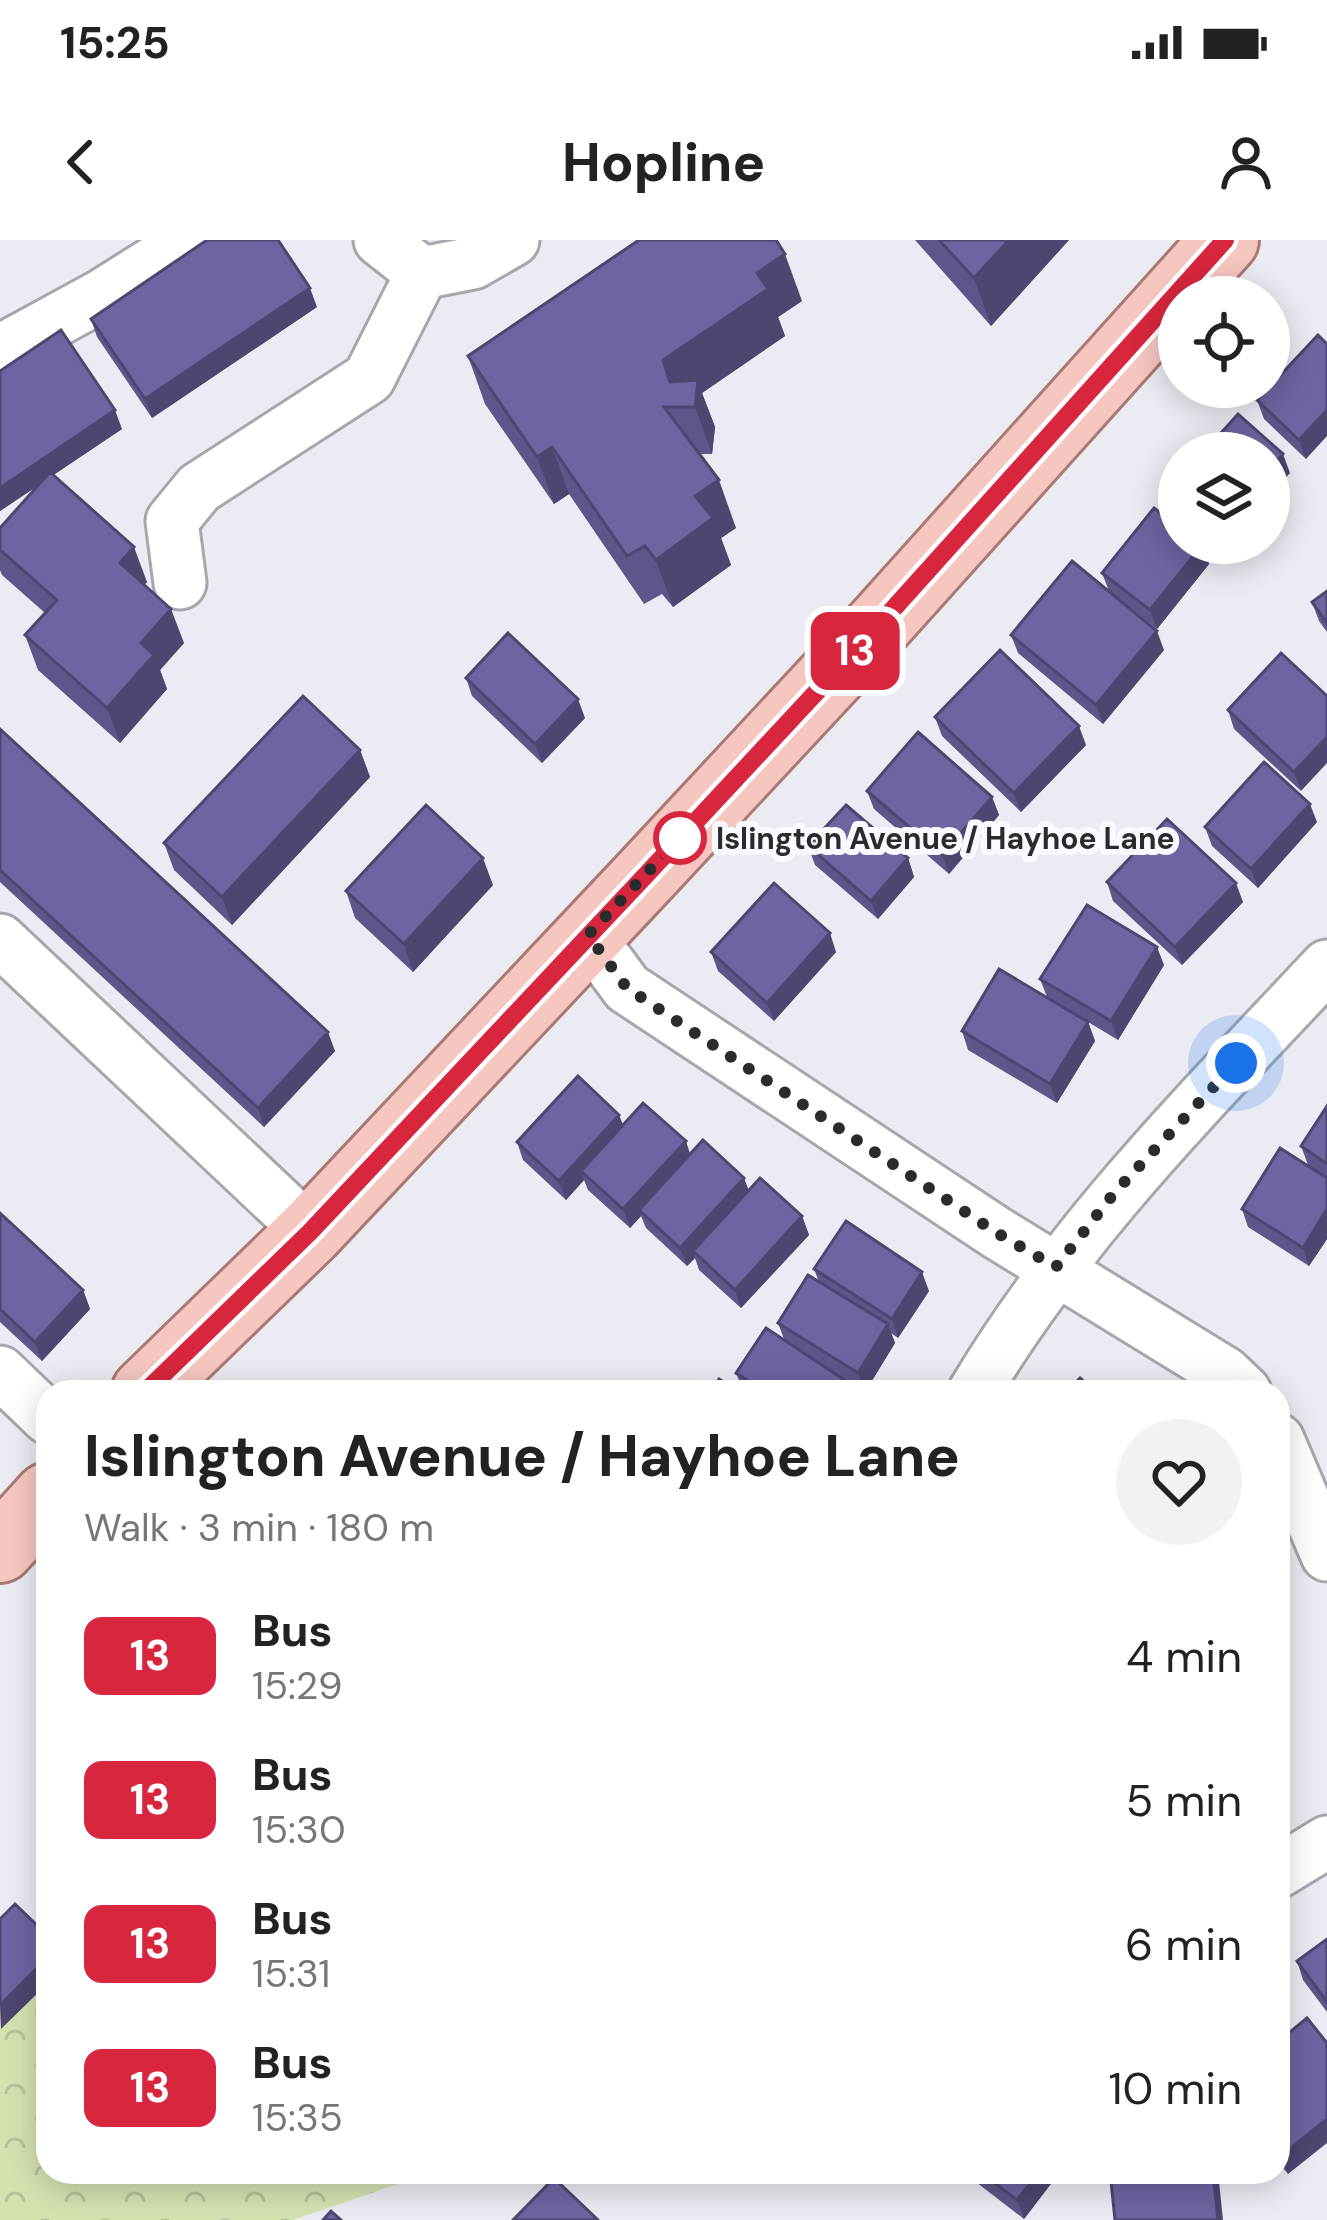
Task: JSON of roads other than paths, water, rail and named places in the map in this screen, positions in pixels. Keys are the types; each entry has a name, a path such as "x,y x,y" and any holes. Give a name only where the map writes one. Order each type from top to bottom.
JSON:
{"main road":[{"path":"157,1380 310,1232 877,627 1225,240"},
{"path":"0,1549 36,1509"}],"street":[{"path":"0,351 190,240"},
{"path":"380,240 422,273 473,263 513,240"},
{"path":"180,583 172,521 199,488 369,378 422,273"},
{"path":"588,935 627,988 997,1233 1232,1380"},
{"path":"1,944 310,1232"},
{"path":"981,1380 1018,1319 1115,1192 1327,966"},
{"path":"0,1372 36,1406"},
{"path":"1290,1468 1327,1555"},
{"path":"1290,1865 1327,1842"}],"place":[{"name":"Islington Avenue / Hayhoe Lane","path":"680,838"}]}
